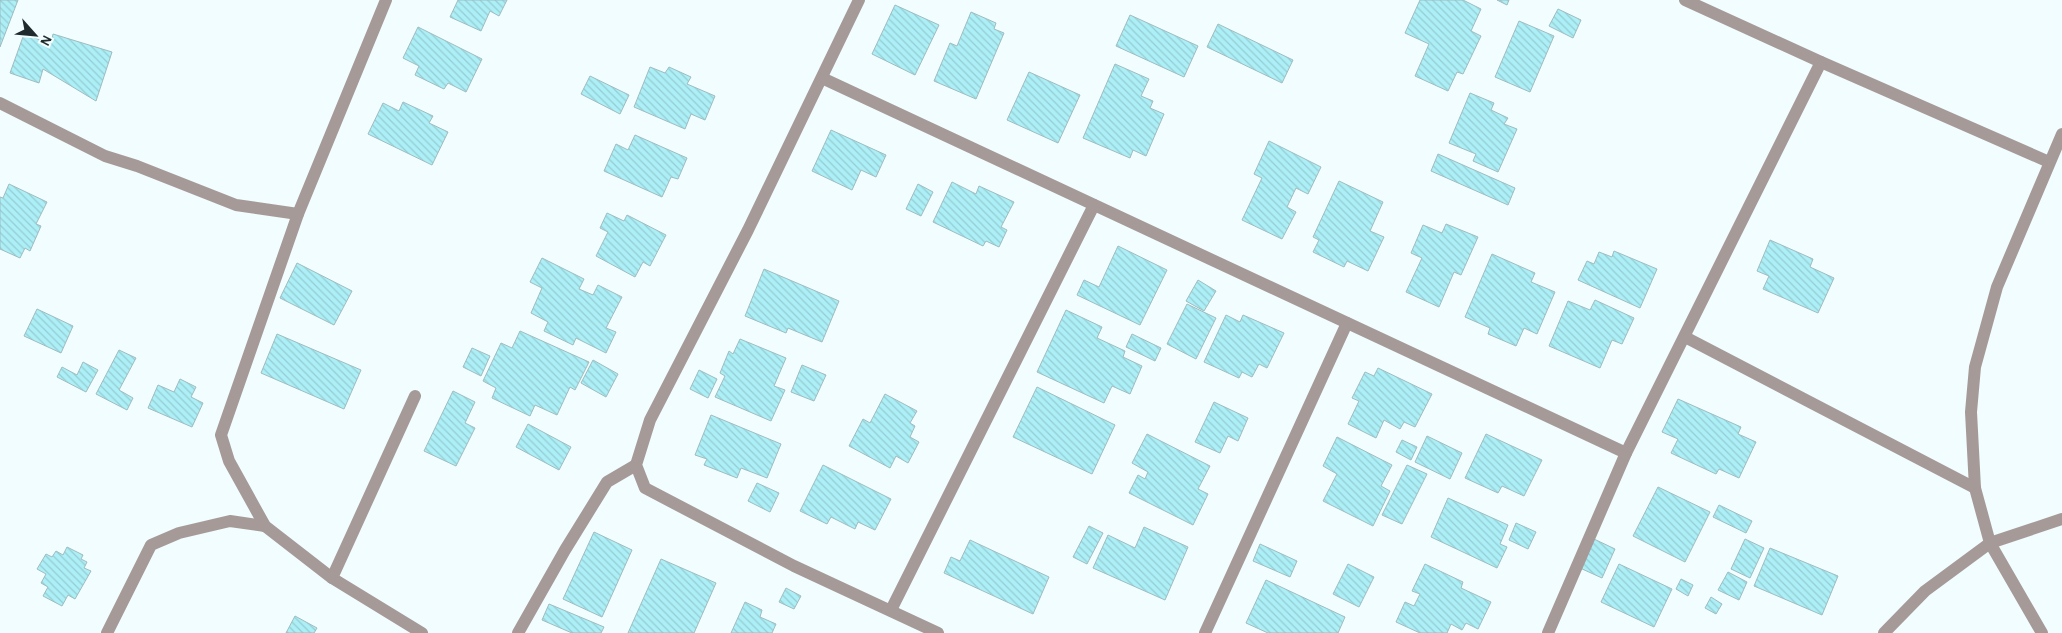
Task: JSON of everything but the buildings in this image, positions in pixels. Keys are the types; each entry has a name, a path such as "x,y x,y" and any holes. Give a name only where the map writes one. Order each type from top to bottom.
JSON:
{"street":[{"path":"386,0 298,214 221,435 229,461 265,526 332,578 422,633"},
{"path":"859,0 748,230 650,420 636,465 645,488 794,566 938,633"},
{"path":"1685,0 2050,162"},
{"path":"1548,633 1626,453 1821,62"},
{"path":"822,78 1626,453"},
{"path":"0,103 105,156 144,168 236,205 298,214"},
{"path":"2042,633 1990,543 1975,488 1971,412 1975,367 1997,287 2062,134"},
{"path":"892,610 1094,205"},
{"path":"1205,633 1347,323"},
{"path":"1685,337 1975,488"},
{"path":"332,578 415,396"},
{"path":"518,633 607,482 636,465"},
{"path":"1884,633 1925,591 1990,543 2062,519"},
{"path":"107,633 151,545 179,533 230,521 265,526"}]}
